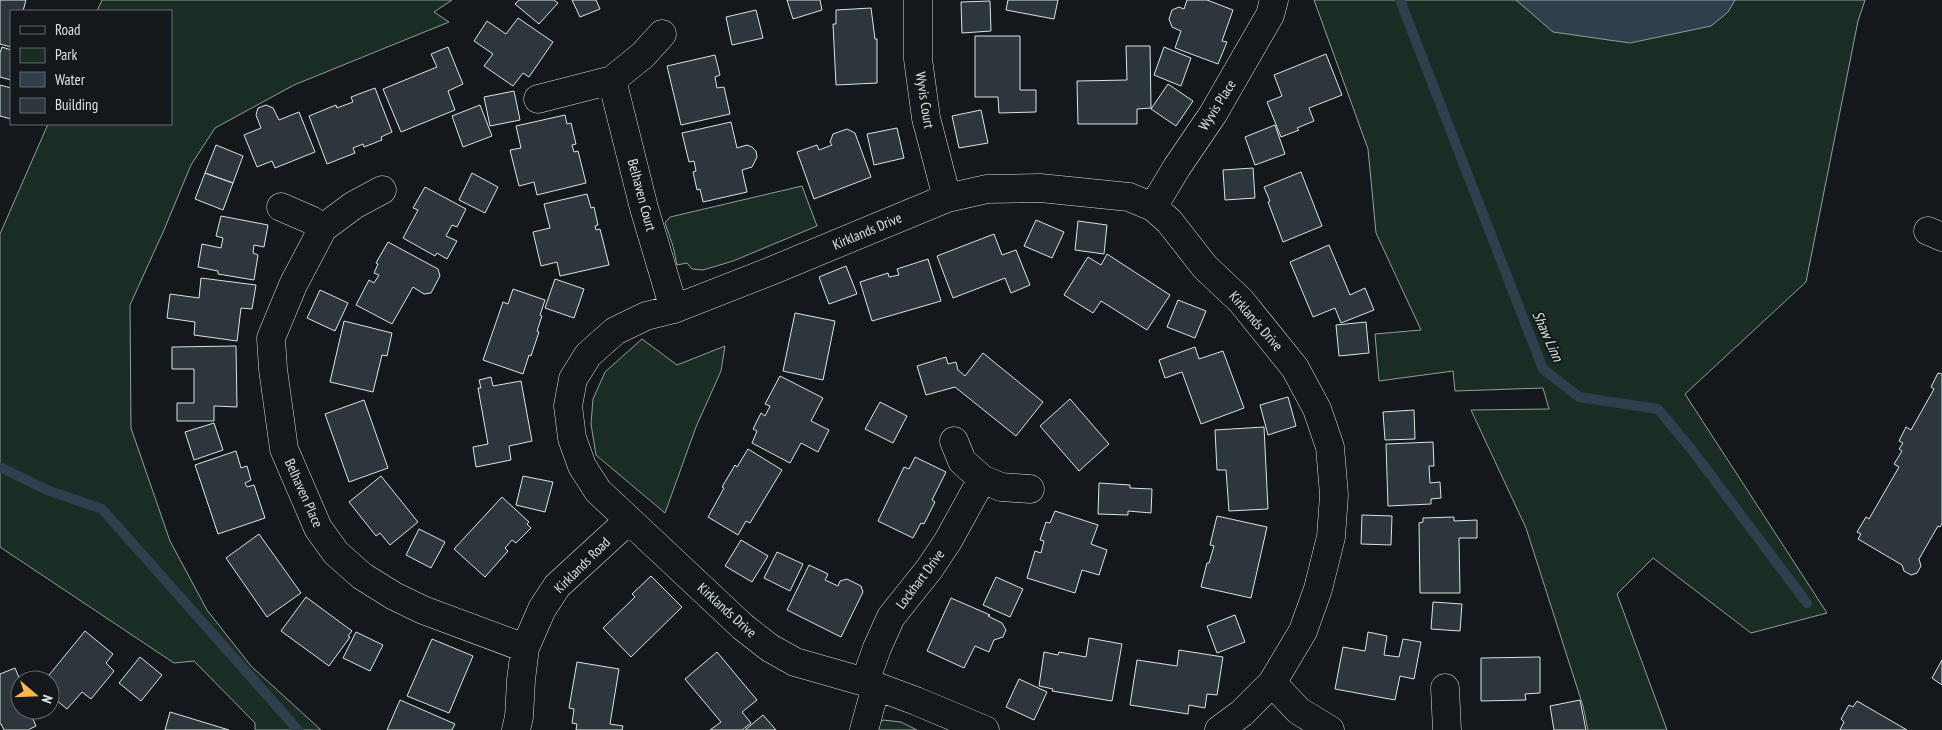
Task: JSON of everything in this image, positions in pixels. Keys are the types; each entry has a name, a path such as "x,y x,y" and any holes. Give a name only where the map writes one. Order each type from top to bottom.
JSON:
{"street":[{"name":"Wyvis Court","path":"918,0 918,59 926,118 946,198"},
{"name":"Wyvis Place","path":"1153,207 1214,114 1270,15 1274,0"},
{"path":"538,99 612,80 643,55 662,34"},
{"name":"Belhaven Court","path":"612,80 644,208 674,309"},
{"name":"Kirklands Drive","path":"985,730 871,684 795,662 770,648 743,627 598,491 582,466 572,438 568,406 573,379 588,354 615,331 646,316 674,309 771,271 946,198 987,189 1040,188 1128,196 1153,207 1169,221 1205,267 1241,301 1295,368 1317,409 1330,447 1334,495 1331,537 1318,589 1303,631 1272,683 1242,713 1219,730"},
{"name":"Belhaven Place","path":"382,190 354,206 323,228 292,285 271,338 272,368 284,449 318,528 336,553 362,576 394,596 423,610 525,648"},
{"path":"281,207 311,220 323,228"},
{"path":"954,441 962,461 982,478 1001,487 1030,489"},
{"name":"Lockhart Drive","path":"864,730 876,648 891,617 930,568 948,541 982,478"},
{"name":"Kirklands Road","path":"516,730 519,717 525,648 542,609 557,586 629,520"},
{"path":"1272,683 1299,711 1330,730"},
{"path":"1445,688 1447,730"}],"green space":[{"path":"102,0 452,0 434,12 449,22 294,85 215,128 191,165 130,305 131,428 170,541 207,610 251,666 321,730 255,730 255,723 194,661 174,663 0,547 0,234 48,125 172,125 172,10 97,10"},
{"path":"1314,0 1865,0 1858,21 1806,282 1685,394 1827,613 1751,633 1653,558 1617,594 1667,730 1588,730 1583,706 1526,528 1471,410 1549,409 1543,388 1455,391 1453,371 1379,381 1375,334 1421,330 1376,233 1368,149"},
{"path":"802,186 817,226 733,261 703,270 692,269 687,263 677,265 665,223 670,217"},
{"path":"642,339 677,365 725,346 721,371 696,427 665,513 596,455 591,424 593,399 605,372"},
{"path":"883,720 901,722 917,730 876,730 877,725"}],"water":[{"path":"1516,0 1735,0 1728,12 1711,26 1630,43 1553,32"}],"building":[{"path":"0,0 26,0 23,10 10,10 10,47 0,44"},
{"path":"519,0 554,0 558,3 539,24 515,4"},
{"path":"572,0 596,0 600,9 580,17"},
{"path":"787,0 820,0 822,10 793,19"},
{"path":"1008,0 1058,0 1054,19 1006,10"},
{"path":"1187,0 1207,0 1233,10 1222,41 1227,42 1218,64 1175,48 1181,31 1172,27 1169,19 1172,10 1179,7 1184,9"},
{"path":"990,1 991,31 962,33 961,2"},
{"path":"871,8 875,39 877,39 877,83 836,85 833,24 836,24 836,10"},
{"path":"756,10 763,38 732,45 726,17"},
{"path":"518,18 553,42 529,77 523,73 513,86 484,66 493,54 474,41 487,21 506,34"},
{"path":"975,36 1020,36 1020,90 1036,90 1036,112 999,113 998,97 975,97"},
{"path":"1126,46 1150,46 1151,108 1137,109 1137,124 1078,124 1077,81 1127,80"},
{"path":"2,47 10,50 10,80 0,77 0,53"},
{"path":"448,47 463,84 448,91 455,110 401,132 383,89 437,67 431,54"},
{"path":"1164,47 1191,58 1181,86 1154,75"},
{"path":"1326,54 1342,95 1309,108 1314,121 1297,128 1299,130 1281,137 1267,102 1282,96 1274,75"},
{"path":"715,55 720,75 715,77 717,88 724,87 730,114 681,125 667,66"},
{"path":"1168,84 1193,101 1176,126 1151,109"},
{"path":"0,85 10,88 10,119 0,116"},
{"path":"375,88 392,132 381,137 382,140 364,147 363,144 353,148 355,153 327,164 309,116 336,105 337,108 353,102 351,97"},
{"path":"514,91 520,120 490,126 484,97"},
{"path":"266,105 273,108 279,120 299,112 315,152 275,168 272,161 257,167 244,135 261,128 256,115 258,108"},
{"path":"480,105 492,136 463,147 452,116"},
{"path":"981,110 988,143 959,148 952,116"},
{"path":"565,115 567,124 571,123 576,144 572,145 574,152 578,151 586,183 537,195 534,182 519,186 510,150 521,148 516,126"},
{"path":"731,122 737,148 747,145 756,151 757,157 752,167 742,170 747,192 703,202 700,189 697,190 693,172 696,171 694,161 689,162 682,133"},
{"path":"1275,125 1285,154 1255,165 1245,137"},
{"path":"897,128 904,158 874,165 867,134"},
{"path":"847,129 855,133 871,177 814,199 797,152 817,145 819,150 832,145 830,142 833,134"},
{"path":"216,145 243,156 233,183 205,173"},
{"path":"1253,168 1255,198 1225,200 1223,170"},
{"path":"1301,172 1322,226 1283,242 1264,187"},
{"path":"205,173 233,183 223,210 195,199"},
{"path":"472,173 498,187 485,213 459,200"},
{"path":"425,187 466,209 457,227 452,225 446,236 457,241 447,259 437,253 435,256 403,238 418,210 413,208"},
{"path":"587,194 591,208 594,207 598,225 595,226 596,230 600,229 609,265 560,276 557,262 541,266 533,232 550,228 544,204"},
{"path":"221,216 268,225 264,247 254,245 253,253 258,255 254,280 218,274 218,271 198,267 202,244 221,248 223,238 216,236"},
{"path":"1036,220 1064,232 1052,258 1024,246"},
{"path":"1078,221 1107,225 1104,254 1075,250"},
{"path":"994,234 1002,255 1016,250 1030,285 1011,293 1005,278 953,298 937,256"},
{"path":"388,242 438,269 440,276 431,293 424,294 413,287 392,324 356,305 369,280 374,283 379,275 374,273 378,264 376,263"},
{"path":"1329,245 1350,295 1365,288 1374,310 1341,323 1335,308 1313,317 1290,262"},
{"path":"1107,254 1170,295 1147,330 1101,301 1093,313 1064,295 1088,257 1101,265"},
{"path":"928,259 941,301 872,321 860,282 888,273 889,277 899,275 897,269"},
{"path":"846,266 857,294 829,304 819,277"},
{"path":"201,278 256,285 252,309 241,308 237,341 194,335 195,322 167,318 170,294 199,298"},
{"path":"555,279 584,289 574,318 545,308"},
{"path":"513,289 545,300 537,331 539,332 523,374 483,360 503,302 508,304"},
{"path":"320,290 348,303 335,331 307,318"},
{"path":"1178,300 1206,311 1195,338 1167,327"},
{"path":"795,313 835,321 823,380 783,371"},
{"path":"344,321 392,333 387,356 382,355 373,392 330,382"},
{"path":"1366,322 1369,353 1339,356 1336,325"},
{"path":"236,346 237,407 214,406 214,421 177,421 177,403 194,403 194,369 172,369 172,347"},
{"path":"1195,347 1199,359 1223,351 1244,408 1201,424 1182,372 1165,378 1159,360"},
{"path":"983,353 1043,402 1016,436 955,387 926,395 917,366 946,357 948,364 956,362 958,370 965,376"},
{"path":"1938,373 1942,374 1942,524 1940,527 1938,526 1919,559 1921,566 1917,573 1911,575 1904,571 1902,565 1858,539 1861,534 1857,532 1866,517 1869,519 1899,467 1894,464 1902,451 1899,449 1903,443 1899,441 1906,427 1911,430 1934,389 1931,387"},
{"path":"780,376 823,398 811,421 829,430 818,452 801,443 790,463 752,443 757,431 753,429 761,413 765,416 770,406 765,404"},
{"path":"491,377 493,386 521,381 532,441 509,446 511,460 476,467 473,447 488,444 478,388 481,388 479,380"},
{"path":"1288,397 1296,426 1268,435 1260,405"},
{"path":"1070,399 1109,444 1079,471 1040,426"},
{"path":"364,400 388,468 349,482 325,414"},
{"path":"880,402 907,416 893,443 865,429"},
{"path":"1414,410 1415,439 1385,440 1383,412"},
{"path":"214,423 223,450 194,460 185,432"},
{"path":"1264,427 1268,509 1229,511 1226,470 1217,470 1215,430"},
{"path":"1433,442 1434,466 1429,466 1430,483 1440,482 1441,498 1431,499 1431,504 1388,506 1386,444"},
{"path":"748,449 782,470 750,523 746,521 738,535 708,517 724,488 722,487 735,465 737,467"},
{"path":"236,451 241,468 247,466 251,480 245,483 247,487 254,485 265,518 218,534 195,465"},
{"path":"915,457 946,472 932,500 935,502 924,524 921,523 913,538 878,521 904,467 909,469"},
{"path":"381,476 418,522 390,545 380,533 376,536 349,502"},
{"path":"523,476 553,482 545,512 516,505"},
{"path":"1099,483 1152,489 1151,513 1128,511 1128,515 1098,514"},
{"path":"502,497 529,522 527,524 531,528 516,543 512,540 505,548 508,551 485,577 454,549"},
{"path":"1055,511 1098,525 1091,544 1107,550 1099,575 1082,570 1075,593 1027,578 1035,551 1041,553 1044,541 1040,540 1046,522 1050,523"},
{"path":"1362,515 1392,516 1391,545 1361,544"},
{"path":"1217,516 1267,527 1251,598 1201,587 1207,563 1209,563 1214,546 1210,545"},
{"path":"1454,517 1454,521 1477,520 1477,538 1459,538 1460,593 1420,593 1419,523 1423,522 1423,518"},
{"path":"419,529 445,542 431,568 406,555"},
{"path":"259,534 301,593 267,617 226,558"},
{"path":"741,540 768,556 752,582 725,566"},
{"path":"777,552 803,564 790,591 764,578"},
{"path":"809,565 828,574 825,580 838,586 840,581 847,579 861,586 863,592 841,637 787,610"},
{"path":"651,576 682,607 631,657 603,628 635,597 632,594"},
{"path":"996,577 1023,589 1010,617 983,605"},
{"path":"306,597 352,631 348,636 350,637 329,666 281,631"},
{"path":"951,598 990,615 988,616 1002,623 1006,630 1003,637 994,640 989,652 975,646 964,668 927,651"},
{"path":"1433,602 1462,604 1460,631 1431,629"},
{"path":"1235,615 1245,642 1217,653 1207,626"},
{"path":"85,631 113,654 106,663 114,671 91,699 82,692 67,709 60,703 60,670 53,670"},
{"path":"356,632 383,645 370,671 343,658"},
{"path":"1368,632 1387,636 1384,655 1399,657 1403,639 1421,642 1414,679 1400,676 1395,700 1335,689 1343,647 1365,651"},
{"path":"1089,638 1122,644 1112,701 1052,691 1053,689 1039,686 1044,652 1058,655 1059,652 1086,657"},
{"path":"432,639 473,656 449,713 407,696"},
{"path":"1179,650 1223,657 1217,695 1207,694 1205,708 1189,705 1188,714 1130,705 1137,660 1177,666"},
{"path":"717,652 757,700 742,712 751,723 742,730 710,730 721,722 685,679"},
{"path":"140,657 162,675 141,701 119,683"},
{"path":"1540,657 1540,693 1525,694 1526,700 1481,701 1481,658"},
{"path":"1942,660 1942,685 1932,678"},
{"path":"577,662 619,669 610,724 623,726 622,730 576,730 577,724 572,723 574,709 569,708"},
{"path":"10,670 10,720 33,720 36,726 28,730 4,730 0,724 0,674"},
{"path":"1019,679 1047,692 1034,720 1006,707"},
{"path":"400,700 455,724 452,730 387,730"},
{"path":"1580,700 1586,730 1554,730 1550,706"},
{"path":"1857,701 1907,730 1840,730 1844,722 1841,719 1849,705 1853,707"},
{"path":"170,712 229,730 165,730"},
{"path":"763,715 776,730 745,730"}],"waterway":[{"name":"Shaw Linn","path":"1400,0 1543,369 1579,397 1658,409 1692,450 1807,603"},
{"path":"0,467 47,490 102,509 298,730"}]}
